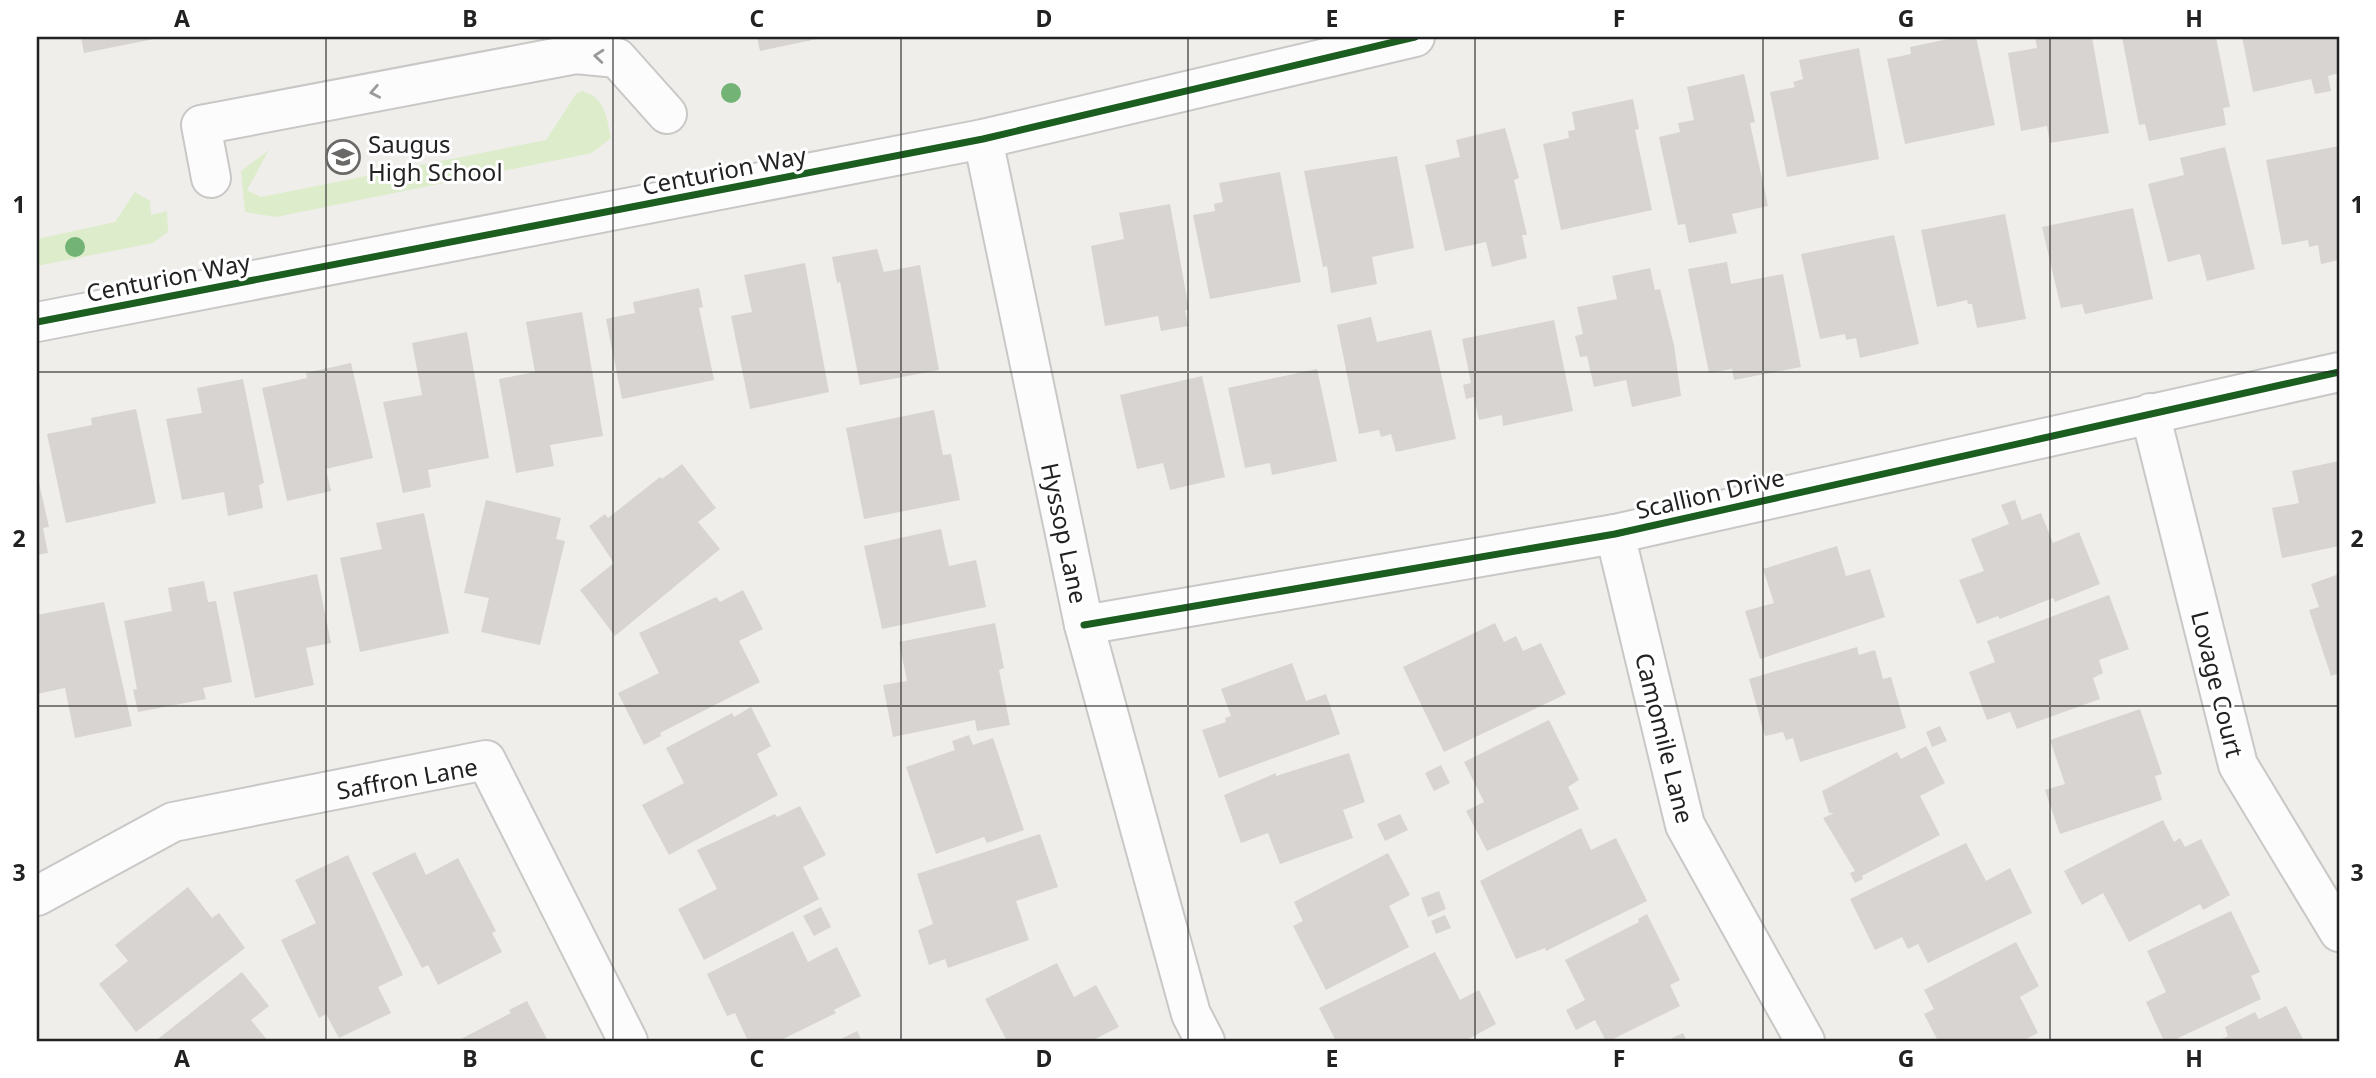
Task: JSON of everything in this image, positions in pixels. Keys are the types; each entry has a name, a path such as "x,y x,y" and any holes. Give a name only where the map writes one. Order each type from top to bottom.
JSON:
{"street":[{"name":"Centurion Way","path":"37,322 983,139 1415,37"},
{"path":"211,178 201,125 576,54 617,58 667,114"},
{"name":"Hyssop Lane","path":"983,139 1084,625 1191,1014 1205,1041"},
{"name":"Scallion Drive","path":"1084,625 1615,534 2339,372"},
{"name":"Lovage Court","path":"2150,414 2238,765 2339,932"},
{"name":"Camomile Lane","path":"1615,534 1685,825 1805,1041"},
{"name":"Saffron Lane","path":"37,896 173,822 486,761 628,1041"}],"green space":[{"path":"582,91 596,98 604,109 611,138 592,153 276,217 245,212 241,171 269,150 247,190 261,197 546,140 576,94"},
{"path":"135,192 150,201 151,215 167,211 168,232 153,243 37,266 37,239 115,222"}],"building":[{"path":"81,37 158,37 159,38 84,53"},
{"path":"757,37 822,37 822,38 760,51"},
{"path":"1958,37 1976,37 1995,125 1905,144 1887,59 1911,54 1910,47"},
{"path":"2035,37 2092,37 2109,133 2050,143 2047,126 2021,131 2008,53 2037,48"},
{"path":"2122,37 2216,37 2230,107 2223,108 2226,125 2149,141 2145,124 2139,125"},
{"path":"2242,37 2337,37 2339,73 2328,76 2331,91 2315,94 2311,79 2253,92"},
{"path":"1859,48 1879,159 1787,177 1770,92 1795,87 1793,82 1803,79 1799,60"},
{"path":"1744,74 1755,122 1750,123 1768,206 1732,214 1737,233 1689,243 1685,224 1678,225 1659,137 1680,132 1678,123 1694,120 1687,87"},
{"path":"1633,99 1639,129 1635,130 1652,210 1561,230 1543,144 1569,138 1568,131 1575,130 1572,112"},
{"path":"1505,128 1519,178 1514,180 1527,235 1522,235 1527,258 1492,267 1486,242 1445,251 1425,165 1460,157 1456,140"},
{"path":"2339,146 2339,260 2321,264 2318,245 2309,247 2308,240 2282,245 2266,160"},
{"path":"2225,147 2255,269 2207,281 2200,254 2168,262 2148,184 2184,175 2180,158"},
{"path":"1397,156 1414,248 1372,257 1377,284 1331,293 1327,266 1323,267 1304,171"},
{"path":"1280,172 1301,282 1210,299 1193,215 1215,211 1214,204 1223,202 1219,183"},
{"path":"1170,204 1189,310 1185,310 1188,326 1161,331 1158,316 1105,326 1091,246 1124,239 1119,213"},
{"path":"2133,208 2153,299 2085,314 2082,304 2061,308 2042,227"},
{"path":"2005,214 2026,319 1977,328 1972,304 1968,304 1967,300 1937,307 1921,230"},
{"path":"1894,235 1919,344 1860,358 1856,338 1846,340 1845,334 1820,339 1801,254"},
{"path":"877,249 884,272 920,265 939,370 860,385 840,282 837,283 832,257"},
{"path":"1727,262 1731,284 1783,274 1801,367 1734,380 1732,369 1709,373 1688,269"},
{"path":"805,263 829,392 750,409 731,316 752,312 744,275"},
{"path":"1650,268 1655,290 1660,289 1674,345 1681,396 1632,407 1626,380 1594,387 1587,356 1580,357 1575,336 1583,334 1577,307 1617,299 1612,276"},
{"path":"699,288 703,307 699,308 714,380 622,399 606,319 635,313 633,302"},
{"path":"582,312 603,436 550,445 554,466 516,473 499,379 535,372 526,322"},
{"path":"1371,317 1377,342 1431,330 1456,439 1396,452 1391,434 1381,437 1379,430 1359,434 1337,325"},
{"path":"1554,320 1573,411 1503,426 1502,415 1479,420 1474,397 1466,399 1463,385 1471,383 1462,339"},
{"path":"467,332 489,458 428,470 431,487 403,493 383,402 422,395 412,343"},
{"path":"351,363 373,458 326,469 331,491 287,501 262,388 307,378 306,373"},
{"path":"1317,369 1337,461 1272,475 1270,463 1245,468 1228,388"},
{"path":"1202,376 1225,477 1170,490 1163,463 1137,469 1120,395"},
{"path":"243,379 264,483 259,485 263,508 228,516 224,492 182,500 166,419 202,413 197,388"},
{"path":"136,409 156,503 66,523 47,434 92,425 91,418"},
{"path":"934,410 943,455 951,454 960,500 864,519 846,428"},
{"path":"2339,461 2339,546 2282,558 2272,508 2299,503 2292,471"},
{"path":"682,464 716,508 698,522 720,549 615,636 580,590 614,563 589,526 605,514 608,518 660,477 662,479"},
{"path":"37,474 49,527 43,528 48,553 37,555"},
{"path":"486,500 561,518 556,539 565,541 540,645 481,632 489,598 464,593"},
{"path":"2015,500 2022,520 2041,513 2053,543 2079,532 2100,584 2055,602 2053,598 2000,619 1998,616 1977,624 1959,580 1984,571 1971,539 2009,524 2001,505"},
{"path":"424,513 449,633 360,652 340,558 382,549 376,523"},
{"path":"941,529 949,566 976,560 986,607 882,629 864,546"},
{"path":"1837,546 1846,576 1870,569 1885,617 1760,659 1745,611 1774,603 1763,569"},
{"path":"317,574 331,643 306,648 314,685 255,698 233,592"},
{"path":"2339,574 2339,673 2331,676 2309,610 2319,607 2311,584"},
{"path":"204,581 208,602 216,601 232,682 203,688 206,699 138,712 133,690 137,689 124,621 172,611 168,588"},
{"path":"743,590 763,629 739,641 760,682 660,733 661,736 644,745 618,693 659,673 639,633 716,597 720,602"},
{"path":"2109,595 2129,649 2099,660 2103,673 2093,678 2100,699 2017,729 2010,712 1987,720 1969,672 1995,662 1987,641"},
{"path":"104,602 132,726 75,738 65,688 37,694 37,615"},
{"path":"995,623 1004,668 999,670 1010,725 977,731 975,720 893,737 883,685 907,681 899,642"},
{"path":"1495,623 1504,642 1516,636 1523,651 1541,643 1566,694 1444,752 1403,667"},
{"path":"1857,647 1859,655 1875,650 1883,679 1891,677 1906,728 1800,762 1793,738 1786,740 1783,732 1765,736 1749,679"},
{"path":"1292,663 1306,701 1326,694 1340,734 1219,778 1202,730 1226,722 1225,718 1231,716 1221,689"},
{"path":"751,707 771,746 757,754 778,795 669,855 642,805 684,783 666,748 732,713 734,717"},
{"path":"2140,709 2162,774 2155,776 2162,800 2060,834 2045,790 2065,784 2050,740"},
{"path":"1549,720 1579,780 1568,787 1579,809 1487,851 1466,811 1484,802 1464,762"},
{"path":"1940,726 1947,741 1932,747 1926,732"},
{"path":"969,735 973,745 993,738 1024,830 987,843 984,837 936,854 906,767 955,750 952,741"},
{"path":"1926,746 1945,783 1920,796 1940,835 1862,876 1863,879 1855,883 1850,873 1855,871 1823,818 1834,813 1829,813 1822,791 1897,752 1901,759"},
{"path":"1349,753 1365,802 1343,810 1353,838 1280,864 1268,833 1241,843 1224,795 1276,773 1276,776"},
{"path":"1441,765 1450,783 1434,791 1425,773"},
{"path":"800,806 826,855 803,867 819,899 704,960 678,909 717,889 697,850 775,814 777,817"},
{"path":"1400,814 1408,830 1385,841 1377,824"},
{"path":"2163,820 2174,842 2180,838 2185,847 2201,839 2230,895 2203,910 2200,904 2129,942 2103,893 2082,905 2064,871"},
{"path":"1581,828 1591,850 1616,838 1647,901 1546,951 1545,948 1516,959 1480,881"},
{"path":"1040,834 1058,887 1016,901 1029,940 948,968 945,959 929,965 918,930 933,924 917,874"},
{"path":"1966,843 1986,881 2010,868 2032,913 1928,963 1918,944 1908,949 1902,937 1875,950 1850,899"},
{"path":"415,852 426,875 458,858 496,931 492,933 502,952 438,985 428,965 422,968 372,873"},
{"path":"1388,853 1410,895 1389,906 1409,947 1326,990 1293,926 1303,921 1294,902"},
{"path":"348,855 403,975 378,987 391,1013 339,1038 326,1014 319,1018 281,940 316,923 295,880"},
{"path":"188,887 212,918 219,913 245,948 136,1032 99,984 128,961 115,945"},
{"path":"1439,891 1446,909 1428,917 1421,898"},
{"path":"821,907 831,927 814,936 803,916"},
{"path":"2231,911 2260,972 2251,976 2261,999 2172,1041 2164,1041 2146,1002 2166,992 2147,951"},
{"path":"1647,914 1680,980 1670,985 1680,1006 1609,1041 1606,1041 1595,1020 1576,1030 1566,1010 1585,1000 1565,960 1639,922 1638,919"},
{"path":"1445,915 1451,928 1436,934 1431,921"},
{"path":"793,931 808,962 837,947 861,996 834,1010 836,1013 779,1041 748,1041 735,1013 727,1016 707,974"},
{"path":"2016,942 2039,986 2020,997 2038,1033 2022,1041 1938,1041 1924,1014 1934,1009 1924,990"},
{"path":"1435,952 1460,1000 1479,990 1496,1024 1465,1041 1336,1041 1319,1008"},
{"path":"1057,963 1074,997 1096,985 1119,1027 1091,1041 1007,1041 985,999"},
{"path":"242,972 269,1006 251,1020 268,1041 158,1039"},
{"path":"527,1001 548,1041 457,1041 511,1013 509,1010"},
{"path":"2286,1006 2304,1041 2218,1041 2228,1036 2225,1027 2255,1012 2259,1019"},
{"path":"857,1031 862,1041 837,1041"},
{"path":"1683,1033 1687,1041 1666,1041"}],"cycle path":[{"path":"37,322 983,139 1415,37"},
{"path":"1084,625 1615,534 2339,372"}],"place":[{"name":"Saugus High School","path":"343,157"}]}
